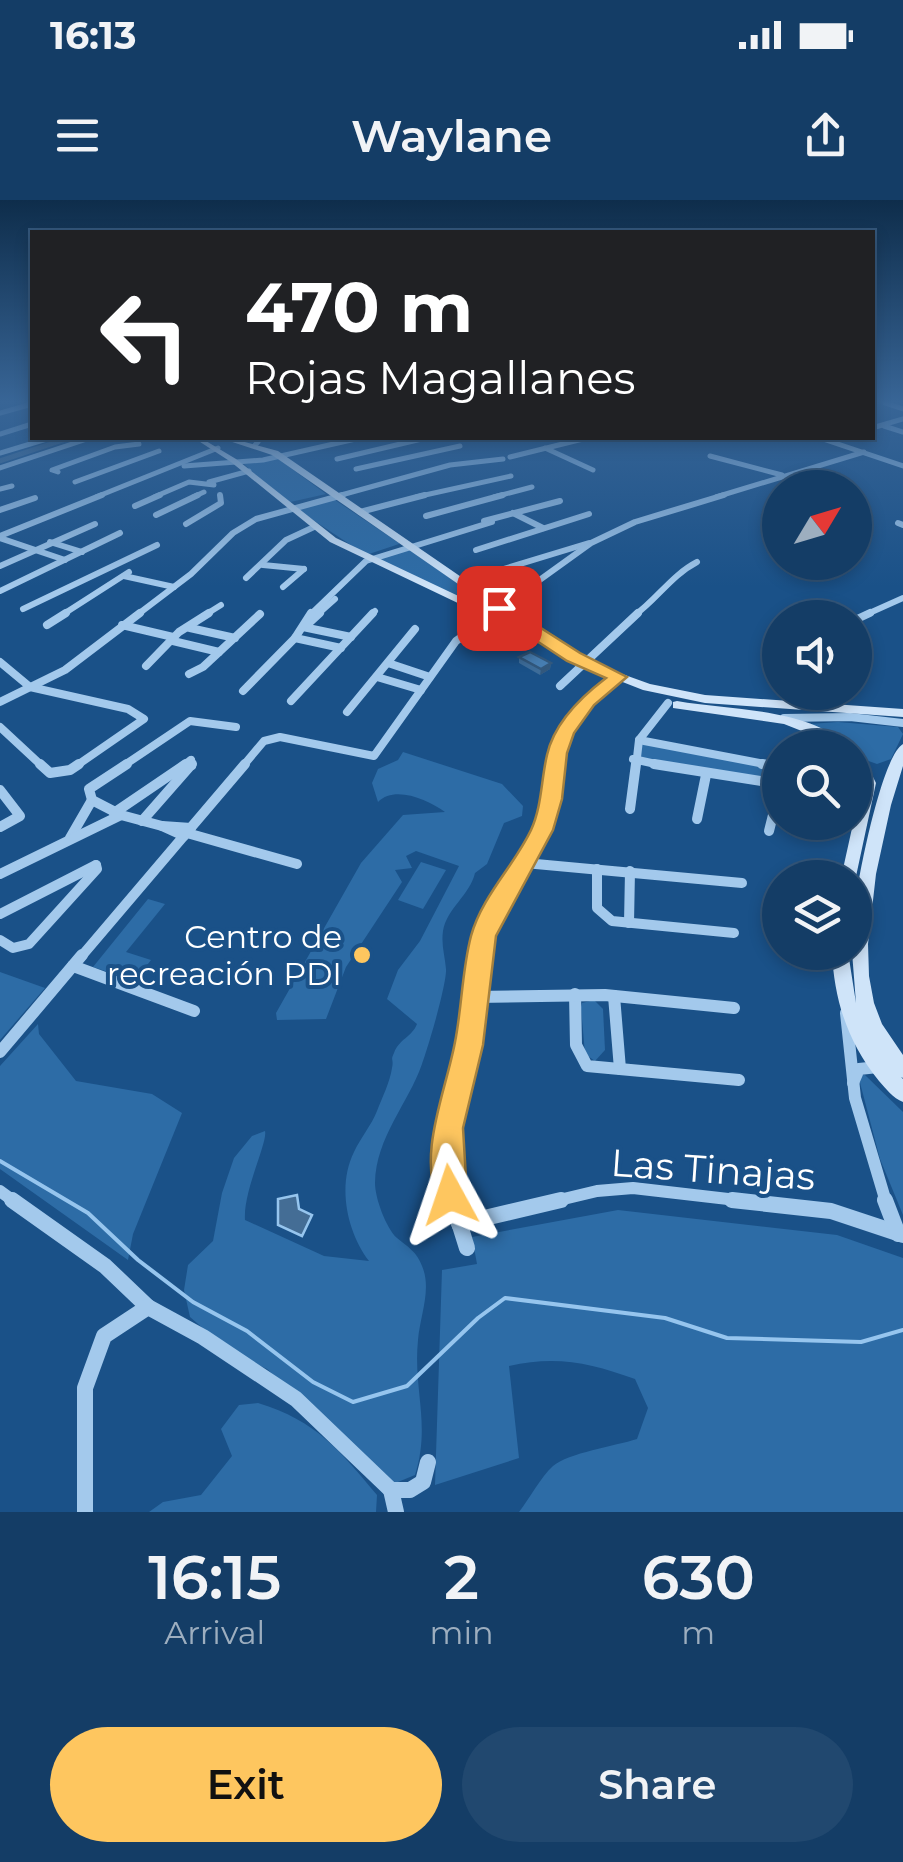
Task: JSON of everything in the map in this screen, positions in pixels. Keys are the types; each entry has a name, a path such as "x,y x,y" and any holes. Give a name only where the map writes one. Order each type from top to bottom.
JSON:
{"street":[{"path":"58,472 52,470 68,464"},
{"path":"91,464 108,470"},
{"path":"75,482 124,464"},
{"path":"126,464 152,474"},
{"path":"2,536 177,464"},
{"path":"167,468 196,464"},
{"path":"241,464 309,528 369,560 494,612 583,667 668,703 784,718 850,717 903,723"},
{"path":"291,464 461,582 494,612"},
{"path":"356,469 378,464"},
{"path":"398,464 415,474"},
{"path":"419,464 430,470"},
{"path":"0,702 62,672 66,665 177,585 238,529 287,507 467,464"},
{"path":"581,464 593,470"},
{"path":"135,506 183,484 211,484 250,472"},
{"path":"361,513 511,476"},
{"path":"0,1052 267,740 280,737 369,758 379,752 456,641 591,543 626,524 762,482"},
{"path":"183,484 220,494"},
{"path":"186,524 221,503 222,491 211,484"},
{"path":"0,489 12,486"},
{"path":"459,486 482,500"},
{"path":"426,516 532,487"},
{"path":"156,515 204,492"},
{"path":"441,492 462,504"},
{"path":"0,516 35,498"},
{"path":"243,691 302,627 366,568 369,560 513,512 560,501"},
{"path":"513,512 544,528"},
{"path":"476,550 589,514"},
{"path":"0,516 21,527"},
{"path":"490,521 519,536"},
{"path":"0,566 95,524"},
{"path":"246,578 275,550 309,528"},
{"path":"0,591 120,534"},
{"path":"2,536 82,552"},
{"path":"461,582 577,544 591,543"},
{"path":"23,609 156,545"},
{"path":"43,546 66,560"},
{"path":"275,550 304,570"},
{"path":"47,625 134,567 118,561"},
{"path":"560,686 583,667 604,640 648,607 680,571 697,562"},
{"path":"263,565 304,570"},
{"path":"283,587 304,570"},
{"path":"92,574 115,582"},
{"path":"126,574 177,585"},
{"path":"872,612 903,598"},
{"path":"146,666 175,637 221,605"},
{"path":"291,701 375,611"},
{"path":"189,674 260,614"},
{"path":"125,623 219,652"},
{"path":"302,627 351,637"},
{"path":"190,628 235,638"},
{"path":"347,712 415,629"},
{"path":"294,638 340,648"},
{"path":"0,662 30,686 128,709 144,721 57,775 0,727"},
{"path":"388,664 430,676"},
{"path":"377,677 421,690"},
{"path":"613,680 704,699 903,713"},
{"path":"467,1248 448,1178 446,1144 469,1045 478,961 488,923 525,863 549,810 561,739 582,708 613,680"},
{"path":"630,809 638,740 668,703"},
{"path":"784,718 816,730"},
{"path":"236,728 190,721 91,786 88,791 92,800 117,814 297,864"},
{"path":"638,740 762,764"},
{"path":"872,764 883,768 900,756"},
{"path":"900,756 874,839 861,973 869,1018 903,1069"},
{"path":"634,759 762,783"},
{"path":"0,874 117,814 192,761 142,821"},
{"path":"697,819 706,775"},
{"path":"0,790 20,810 20,816 0,827"},
{"path":"65,843 84,820 92,800"},
{"path":"525,863 742,883"},
{"path":"0,914 97,867 29,944 14,948 0,940"},
{"path":"597,869 597,908 612,921 734,933"},
{"path":"630,871 630,923"},
{"path":"73,966 194,1011"},
{"path":"842,970 846,1046 869,1161 901,1234"},
{"path":"475,997 575,994 651,998 713,1010 734,1008"},
{"path":"575,994 580,1058 587,1066 740,1080"},
{"path":"614,996 620,1069"},
{"path":"846,1011 878,1066 903,1094"},
{"path":"853,1084 859,1069 878,1066"},
{"name":"Las Tinajas","path":"458,1224 597,1191 634,1188 831,1211 901,1234"},
{"path":"0,1192 106,1266 148,1307 203,1337 296,1399 392,1490 396,1512"},
{"path":"84,1512 85,1388 104,1336 148,1307"},
{"path":"392,1490 410,1490 423,1482 428,1462"}],"shaded area":[{"path":"244,464 285,464 326,494 286,503"},
{"path":"332,498 399,544 366,555 295,508"},
{"path":"407,548 492,608 484,610 374,558"},
{"path":"809,724 898,727 903,734 891,759 877,764 872,762 872,730 820,730"},
{"path":"640,745 762,766 762,777 643,758 638,755"},
{"path":"403,752 502,784 523,806 522,816 504,823 487,864 475,873 445,923 442,941 446,976 432,1031 416,1079 387,1136 377,1166 375,1189 382,1212 393,1233 418,1257 426,1284 417,1358 422,1423 420,1457 415,1475 393,1484 267,1369 229,1351 190,1317 184,1290 188,1265 213,1241 222,1193 234,1158 252,1136 265,1131 245,1220 324,1256 369,1261 350,1223 345,1194 349,1165 390,1079 396,1048 417,1024 387,999 398,970 420,941 459,866 416,851 406,856 412,868 395,870 402,882 346,967 326,1019 277,1020 276,1013 361,863 403,815 445,812 421,799 402,795 378,802 372,783 378,769 398,760"},
{"path":"421,862 446,870 423,909 398,900"},
{"path":"148,899 165,904 126,952 151,960 135,981 93,967"},
{"path":"0,972 45,988 0,1040"},
{"path":"594,1000 603,1009 605,1050 595,1061 585,1054 581,1007 582,1003"},
{"path":"38,1024 39,1034 76,1081 152,1094 182,1113 133,1234 128,1260 0,1169 0,1066"},
{"path":"858,1075 865,1075 903,1112 903,1215 880,1159"},
{"path":"297,1195 299,1209 312,1215 302,1236 278,1225 278,1199"},
{"path":"618,1210 837,1235 903,1258 903,1512 519,1512 544,1476 560,1461 637,1439 648,1408 635,1379 558,1361 509,1366 519,1458 435,1485 442,1270 477,1264 472,1237"},
{"path":"258,1403 296,1419 325,1439 377,1495 376,1512 149,1512 163,1502 201,1495 232,1456 221,1429 239,1405"}],"building":[{"path":"530,652 551,663 541,669 519,657"}],"waterway":[{"path":"0,1161 88,1213 138,1260 193,1302 247,1331 313,1382 353,1402 407,1386 478,1318 505,1298 665,1318 727,1338 861,1342 903,1330"}],"place":[{"name":"Centro de recreación PDI","path":"362,955"}],"route":[{"path":"450,1195 448,1128 469,1045 484,936 542,830 552,799 561,739 588,701 618,677 574,657 499,608"}]}
